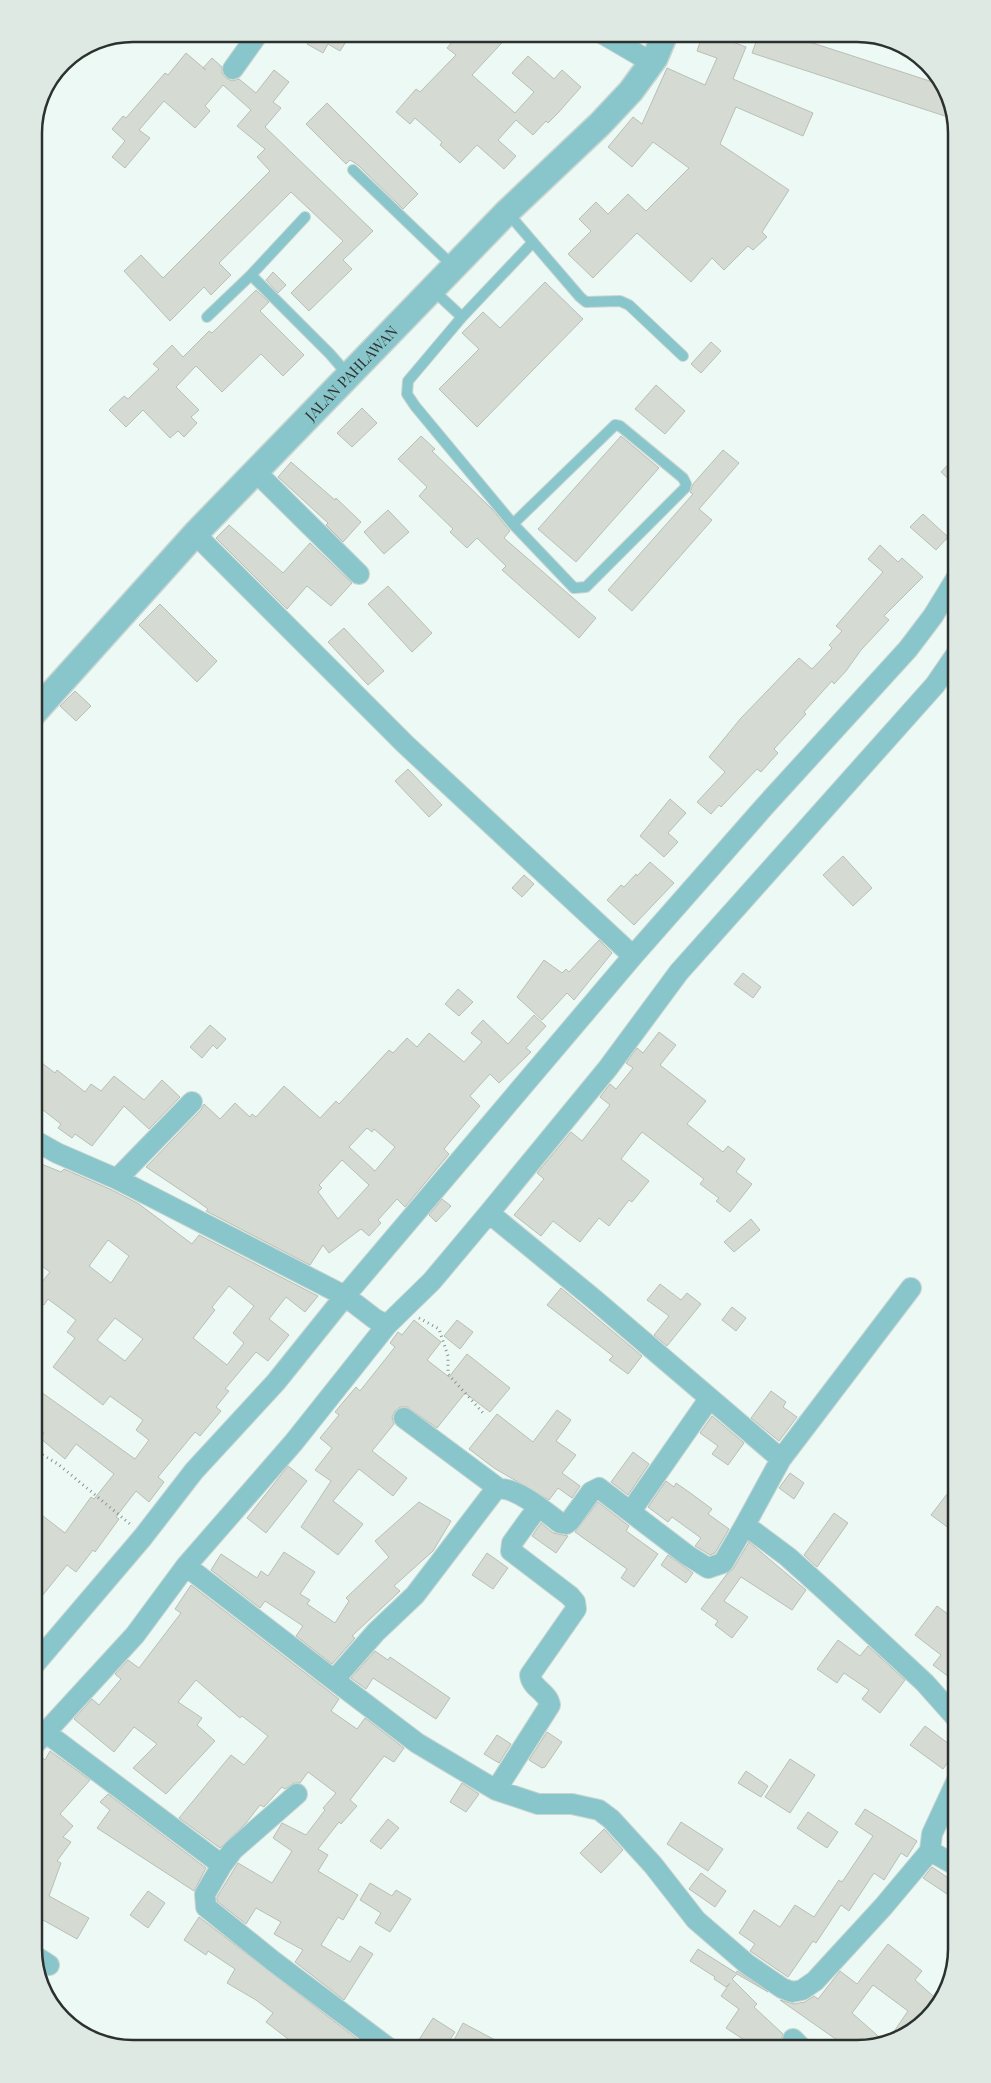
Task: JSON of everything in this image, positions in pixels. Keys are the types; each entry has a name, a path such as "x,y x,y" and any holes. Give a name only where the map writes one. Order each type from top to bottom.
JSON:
{"street":[{"path":"234,70 253,42"},
{"path":"618,43 652,62"},
{"name":"JALAN PAHLAWAN","path":"43,696 195,534 454,267 508,212 600,124 631,91 652,62 662,43"},
{"path":"256,472 358,574"},
{"path":"195,534 405,744 634,956"},
{"path":"42,1655 143,1538 194,1471 276,1382 634,956 764,807 890,670 933,616 948,592"},
{"path":"42,1735 135,1635 186,1566 294,1442 381,1322 432,1281 608,1068 679,972 935,684 948,666"},
{"path":"117,1179 192,1102"},
{"path":"42,1145 117,1179 347,1298 381,1322"},
{"path":"490,1213 782,1460"},
{"path":"404,1418 498,1488 509,1489 560,1523 566,1524 570,1521 591,1492 599,1488 687,1555 708,1568 723,1563 782,1460 911,1288"},
{"path":"631,1511 709,1399"},
{"path":"334,1680 376,1632 415,1595 489,1496 498,1488"},
{"path":"496,1790 550,1705 546,1697 531,1681 530,1675 576,1609 575,1602 570,1596 511,1551 512,1543 538,1507"},
{"path":"745,1525 788,1557 828,1593 925,1683 948,1709"},
{"path":"186,1566 271,1629 417,1743 496,1790 538,1804 572,1804 599,1810 611,1819 653,1865 696,1920 747,1964 782,1988 792,1992 802,1990 816,1981 930,1851 932,1834 948,1799"},
{"path":"42,1740 222,1865"},
{"path":"297,1794 233,1850 205,1894 206,1906 273,1961 378,2040"},
{"path":"930,1851 948,1861"}],"lane":[{"path":"353,170 454,267"},
{"path":"508,212 586,302 620,301 629,305 683,356"},
{"path":"207,317 252,276 305,216"},
{"path":"513,524 615,425 620,426 683,478 686,484 590,583 580,589 574,588 513,524 407,394 408,381 462,317 533,242"},
{"path":"252,276 330,354 349,377"},
{"path":"433,290 462,317"}],"path":[{"path":"412,1314 439,1329 448,1356 448,1374 484,1414"},
{"path":"42,1455 58,1464 124,1518 143,1538"}],"building":[{"path":"308,42 346,42 340,51 328,44 323,53 307,44"},
{"path":"452,42 502,43 472,75 515,113 534,92 512,73 528,56 554,79 562,70 581,87 548,123 546,121 533,135 516,120 498,140 516,156 504,169 477,145 460,163 440,145 442,142 415,118 410,124 396,112 416,89 420,92 456,55 447,48"},
{"path":"700,43 735,43 746,47 733,79 813,113 803,136 736,107 720,144 789,190 762,232 767,237 753,250 748,246 724,270 712,258 691,282 637,233 593,278 568,254 591,231 579,219 596,202 608,214 628,194 646,211 689,168 653,142 632,167 608,147 633,117 642,124 667,68 705,85 717,58 697,51"},
{"path":"756,43 812,43 932,82 942,98 947,117 752,53"},
{"path":"186,53 203,68 212,58 222,67 222,73 226,78 232,81 239,79 256,93 274,70 289,82 273,102 281,108 265,127 373,231 343,260 352,269 309,311 291,293 343,241 291,192 219,263 231,275 211,295 204,287 170,321 124,271 141,255 163,278 270,171 257,157 265,149 237,126 251,110 223,85 205,106 210,111 195,128 164,101 139,130 150,138 125,168 112,157 125,141 112,129 123,116 126,118 165,73 168,75"},
{"path":"327,103 418,194 403,209 358,165 350,160 346,164 306,124"},
{"path":"273,272 286,285 278,293 266,280"},
{"path":"545,282 583,319 477,427 439,389 479,349 462,333 483,312 500,328"},
{"path":"256,290 269,302 260,311 304,355 283,376 261,354 222,392 196,366 176,387 199,410 191,417 197,423 184,437 178,431 170,438 143,410 126,427 109,410 124,396 128,399 159,369 153,364 172,345 183,357 209,331 212,333"},
{"path":"711,342 721,351 701,373 691,364"},
{"path":"656,385 685,411 665,434 635,409"},
{"path":"362,408 377,423 352,447 337,433"},
{"path":"421,436 435,449 432,451 492,509 510,531 504,538 596,618 579,638 502,570 506,566 477,538 467,548 450,532 453,529 419,496 427,487 398,459"},
{"path":"621,436 659,468 576,562 538,529"},
{"path":"723,450 739,463 699,509 712,520 632,611 608,590 693,494 690,492 693,484"},
{"path":"291,462 335,500 336,498 361,522 343,542 326,525 328,523 278,477"},
{"path":"948,465 948,479 941,472"},
{"path":"388,510 409,532 384,554 364,532"},
{"path":"923,514 948,537 936,550 910,527"},
{"path":"229,525 283,573 310,543 352,583 331,606 307,586 287,609 216,538"},
{"path":"880,545 898,562 902,558 923,577 884,616 889,620 861,650 846,671 834,684 832,681 804,712 806,714 774,749 778,753 761,772 757,769 721,807 719,805 711,814 697,802 725,772 709,757 741,718 799,658 812,669 832,648 829,645 842,631 836,626 883,572 868,559"},
{"path":"388,586 432,633 412,652 368,604"},
{"path":"160,604 217,661 197,682 139,625"},
{"path":"344,628 384,671 368,685 328,642"},
{"path":"75,691 91,706 76,721 60,706"},
{"path":"408,769 442,805 429,817 395,781"},
{"path":"670,799 686,813 668,833 678,842 664,857 640,836"},
{"path":"843,856 872,888 853,906 823,875"},
{"path":"650,862 674,883 634,925 607,900 621,885 624,887"},
{"path":"524,875 534,884 522,897 512,888"},
{"path":"599,940 612,953 574,1000 567,993 542,1020 517,997 544,960 562,973 566,969 569,972"},
{"path":"743,973 761,987 753,998 734,984"},
{"path":"458,989 473,1002 459,1016 445,1004"},
{"path":"534,1015 546,1026 526,1048 531,1052 499,1083 490,1074 470,1096 480,1106 444,1149 449,1154 405,1207 397,1199 378,1220 381,1223 369,1236 361,1229 329,1253 323,1245 310,1265 206,1211 208,1209 146,1167 201,1110 204,1104 220,1119 235,1103 250,1117 252,1114 256,1117 284,1086 320,1118 336,1101 339,1104 389,1050 393,1053 407,1038 417,1047 429,1033 464,1062 482,1042 471,1033 483,1020 508,1044","holes":["367,1128 372,1132 374,1129 395,1147 375,1171 349,1147","342,1160 369,1185 338,1219 318,1192 322,1188 319,1185"]},
{"path":"210,1025 226,1039 217,1049 213,1045 202,1058 190,1047"},
{"path":"659,1032 676,1045 660,1065 706,1101 687,1124 723,1152 728,1146 745,1159 736,1172 752,1184 730,1212 716,1201 719,1198 700,1184 704,1179 642,1132 621,1159 649,1181 632,1202 629,1200 609,1226 599,1218 580,1242 553,1221 541,1236 514,1215 544,1179 537,1173 571,1132 582,1141 610,1105 600,1097 610,1084 616,1089 633,1068 626,1063 637,1048 643,1053"},
{"path":"42,1063 55,1073 57,1070 85,1092 91,1084 101,1091 114,1076 144,1100 162,1080 180,1097 149,1129 124,1106 92,1146 75,1134 72,1138 58,1128 61,1124 42,1110"},
{"path":"42,1164 61,1172 64,1169 139,1204 192,1244 199,1235 318,1296 305,1312 286,1297 269,1319 289,1335 268,1361 256,1352 225,1389 229,1391 216,1407 221,1411 200,1436 195,1432 158,1477 164,1482 149,1502 136,1491 116,1517 119,1519 95,1552 93,1550 76,1572 67,1565 42,1596 42,1515 65,1533 91,1497 94,1499 114,1474 76,1444 65,1459 42,1440 44,1433 42,1432 42,1393 135,1459 149,1440 136,1430 143,1420 110,1396 103,1405 53,1367 75,1338 67,1332 76,1320 48,1299 44,1305 42,1304 42,1282 50,1272 42,1266","holes":["108,1240 129,1256 111,1283 89,1266","229,1286 254,1306 233,1333 244,1343 227,1365 193,1338 215,1310 212,1307","115,1318 143,1339 125,1361 97,1340"]},
{"path":"442,1199 451,1206 436,1222 429,1215"},
{"path":"751,1219 760,1230 734,1252 724,1242"},
{"path":"660,1284 681,1300 687,1293 701,1304 667,1346 654,1335 669,1316 647,1300"},
{"path":"561,1288 642,1356 628,1374 609,1360 613,1356 547,1305"},
{"path":"732,1307 746,1318 736,1331 722,1320"},
{"path":"414,1320 441,1342 427,1360 449,1377 467,1354 510,1388 490,1412 465,1393 437,1428 407,1407 400,1407 395,1411 392,1417 394,1424 372,1451 407,1478 393,1496 359,1469 333,1501 363,1524 338,1555 301,1527 331,1481 315,1470 332,1448 320,1438 339,1415 335,1412 344,1401 356,1387 360,1391 395,1347 390,1343 398,1332 402,1335"},
{"path":"457,1320 473,1332 460,1349 444,1336"},
{"path":"771,1391 786,1402 783,1407 797,1417 779,1441 751,1418"},
{"path":"557,1410 571,1420 556,1441 576,1455 562,1473 580,1486 572,1498 558,1488 549,1500 494,1468 469,1449 497,1414 533,1442"},
{"path":"712,1416 744,1443 728,1465 712,1454 718,1446 700,1433"},
{"path":"633,1452 649,1464 628,1495 611,1482"},
{"path":"288,1466 307,1481 266,1533 247,1518"},
{"path":"790,1473 804,1483 794,1499 779,1488"},
{"path":"666,1481 674,1487 676,1483 712,1509 708,1514 729,1529 715,1553 710,1555 695,1546 701,1538 672,1517 668,1522 648,1507"},
{"path":"948,1493 948,1527 931,1515"},
{"path":"419,1502 451,1521 433,1551 394,1586 400,1591 352,1636 355,1638 332,1664 296,1636 303,1626 265,1601 260,1608 211,1570 221,1554 257,1578 261,1571 268,1576 284,1552 315,1572 300,1594 310,1600 307,1604 335,1623 349,1601 346,1598 389,1557 375,1541"},
{"path":"598,1502 629,1526 626,1531 658,1554 634,1587 621,1578 627,1569 575,1532"},
{"path":"834,1513 848,1523 817,1567 804,1555"},
{"path":"541,1523 553,1533 568,1536 556,1553 532,1536"},
{"path":"749,1542 806,1590 792,1610 741,1577 724,1601 748,1617 732,1638 715,1625 718,1621 701,1609 727,1574 733,1569"},
{"path":"487,1553 508,1568 493,1589 472,1575"},
{"path":"668,1555 693,1573 686,1583 661,1565"},
{"path":"191,1585 339,1699 331,1711 357,1729 365,1718 404,1748 394,1762 384,1756 350,1800 357,1806 341,1824 339,1822 318,1849 328,1855 318,1871 358,1895 343,1920 338,1917 321,1945 350,1962 360,1946 373,1954 344,2000 295,1962 303,1950 274,1934 281,1922 256,1908 246,1924 217,1901 217,1897 238,1863 272,1883 292,1851 273,1838 282,1823 306,1835 325,1810 323,1808 336,1793 308,1772 300,1783 294,1783 285,1789 282,1787 264,1807 260,1805 246,1823 220,1848 179,1818 231,1755 244,1765 268,1736 242,1716 240,1718 196,1680 178,1702 202,1718 197,1725 215,1741 166,1794 133,1768 157,1744 134,1727 114,1752 74,1719 92,1699 99,1705 121,1679 115,1674 128,1660 139,1668 181,1613 175,1609"},
{"path":"937,1606 948,1614 948,1676 933,1665 941,1655 915,1635"},
{"path":"838,1640 860,1656 868,1646 905,1680 880,1713 862,1699 869,1690 844,1673 837,1683 817,1669"},
{"path":"375,1651 388,1660 390,1657 450,1698 436,1719 373,1678 366,1689 351,1678"},
{"path":"925,1726 948,1743 948,1762 943,1769 910,1745"},
{"path":"547,1732 562,1742 545,1767 542,1768 529,1760"},
{"path":"497,1735 511,1744 499,1763 484,1754"},
{"path":"50,1751 90,1780 60,1814 73,1826 63,1837 71,1842 57,1861 61,1863 49,1896 89,1918 77,1939 42,1919 42,1758 45,1760"},
{"path":"790,1759 815,1775 790,1813 765,1797"},
{"path":"746,1771 768,1786 761,1797 738,1783"},
{"path":"462,1783 479,1794 466,1812 450,1802"},
{"path":"108,1794 206,1868 194,1891 97,1828 110,1810 100,1802"},
{"path":"865,1809 917,1841 907,1857 901,1853 884,1880 874,1873 849,1911 841,1905 816,1943 813,1941 788,1977 750,1951 755,1944 739,1933 754,1910 780,1927 795,1905 814,1917 839,1880 842,1882 873,1836 855,1824"},
{"path":"808,1812 838,1832 827,1848 797,1828"},
{"path":"388,1819 399,1828 381,1849 370,1841"},
{"path":"681,1822 723,1849 708,1871 667,1844"},
{"path":"604,1829 623,1850 601,1873 580,1853"},
{"path":"932,1867 948,1878 948,1895 923,1878"},
{"path":"701,1873 726,1891 715,1907 689,1889"},
{"path":"370,1883 392,1896 396,1890 411,1899 390,1932 375,1923 381,1913 360,1900"},
{"path":"148,1891 165,1903 148,1928 130,1915"},
{"path":"199,1917 357,2039 289,2040 266,2022 273,2013 256,2000 227,1983 235,1969 208,1951 206,1955 184,1940"},
{"path":"888,1944 922,1971 915,1980 935,1997 918,2018 892,2034 908,2011 873,1985 852,2013 880,2037 864,2040 837,2040 780,2000 794,2004 805,2002 814,1996 818,1999 840,1971 857,1984"},
{"path":"698,1949 736,1973 737,1971 768,1992 737,1974 732,1979 757,2004 754,2007 783,2034 782,2040 744,2040 726,2028 739,2009 721,1996 730,1983 726,1987 714,1979 715,1977 690,1961"},
{"path":"433,2018 455,2032 450,2040 419,2040"},
{"path":"463,2023 495,2040 454,2040"}]}
